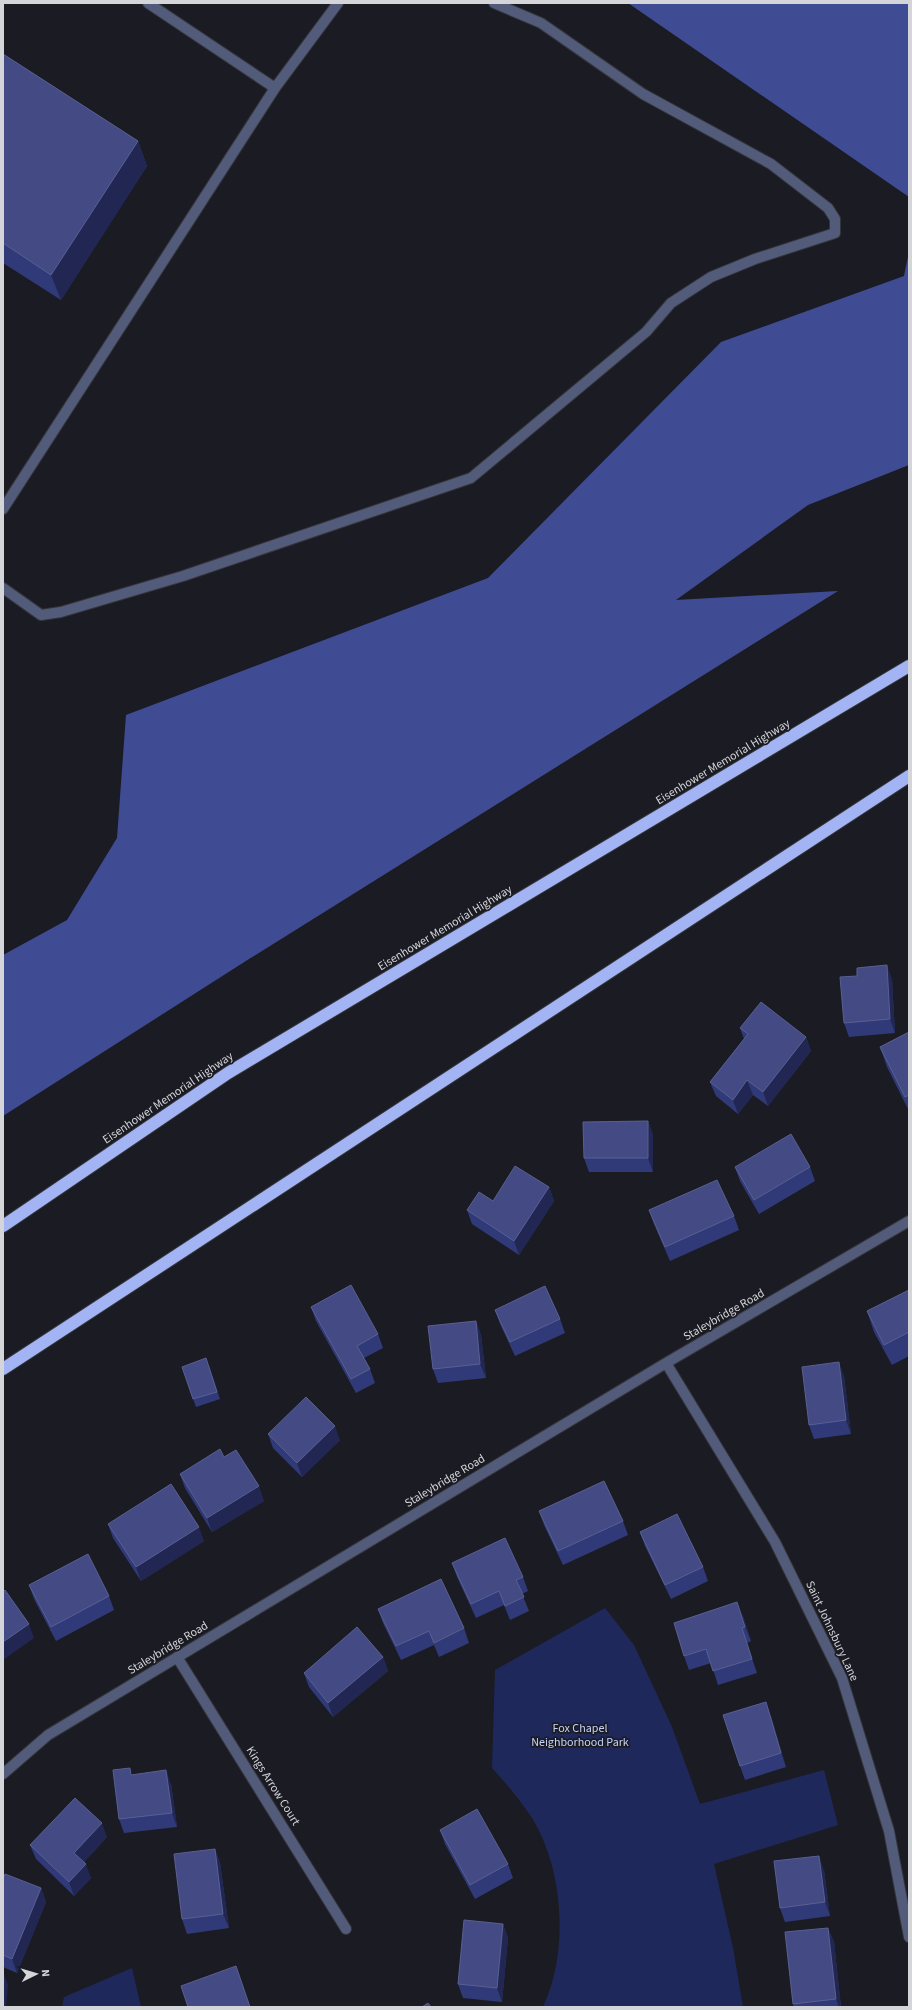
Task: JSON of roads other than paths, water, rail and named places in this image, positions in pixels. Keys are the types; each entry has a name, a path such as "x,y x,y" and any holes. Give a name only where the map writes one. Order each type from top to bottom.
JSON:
{"highway":[{"name":"Eisenhower Memorial Highway","path":"3,1226 228,1073 909,666"},
{"path":"3,1369 909,776"}],"street":[{"path":"148,3 275,88"},
{"path":"3,509 275,88 338,3"},
{"path":"3,588 41,615 62,612 183,576 471,478 646,332 671,303 711,277 755,259 835,233 835,219 828,208 771,164 643,94 541,22 494,3"},
{"name":"Staleybridge Road","path":"3,1774 48,1735 666,1363 909,1221"},
{"name":"Saint Johnsbury Lane","path":"666,1363 775,1542 842,1678 890,1831 909,1937"},
{"name":"Kings Arrow Court","path":"177,1657 346,1929"}],"park label":[{"name":"Fox Chapel Neighborhood Park","path":"580,1735"}]}
